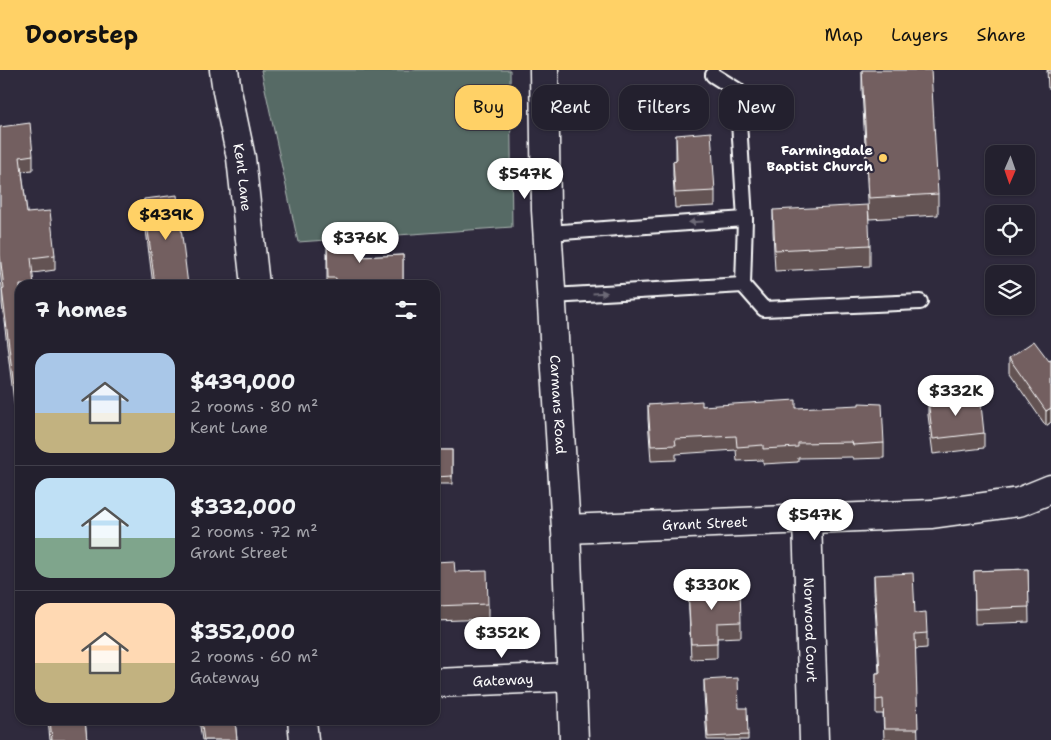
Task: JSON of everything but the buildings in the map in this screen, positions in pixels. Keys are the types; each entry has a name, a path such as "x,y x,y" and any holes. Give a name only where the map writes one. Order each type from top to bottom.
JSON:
{"street":[{"name":"Kent Lane","path":"224,70 241,158 254,280"},
{"name":"Carmans Road","path":"544,70 548,234 566,529 574,740"},
{"name":"Grant Street","path":"566,529 932,514 1019,502 1051,489"},
{"name":"Norwood Court","path":"807,520 814,740"},
{"name":"Gateway","path":"440,683 571,677"},
{"path":"302,725 304,740"}],"lane":[{"path":"713,75 737,90 745,219 743,285 764,308 920,302"},
{"path":"548,234 745,219"},
{"path":"552,296 743,285"}],"green space":[{"path":"261,70 510,70 510,85 455,85 455,130 511,130 512,227 298,242"}],"place":[{"name":"Farmingdale Baptist Church","path":"883,158"}]}
